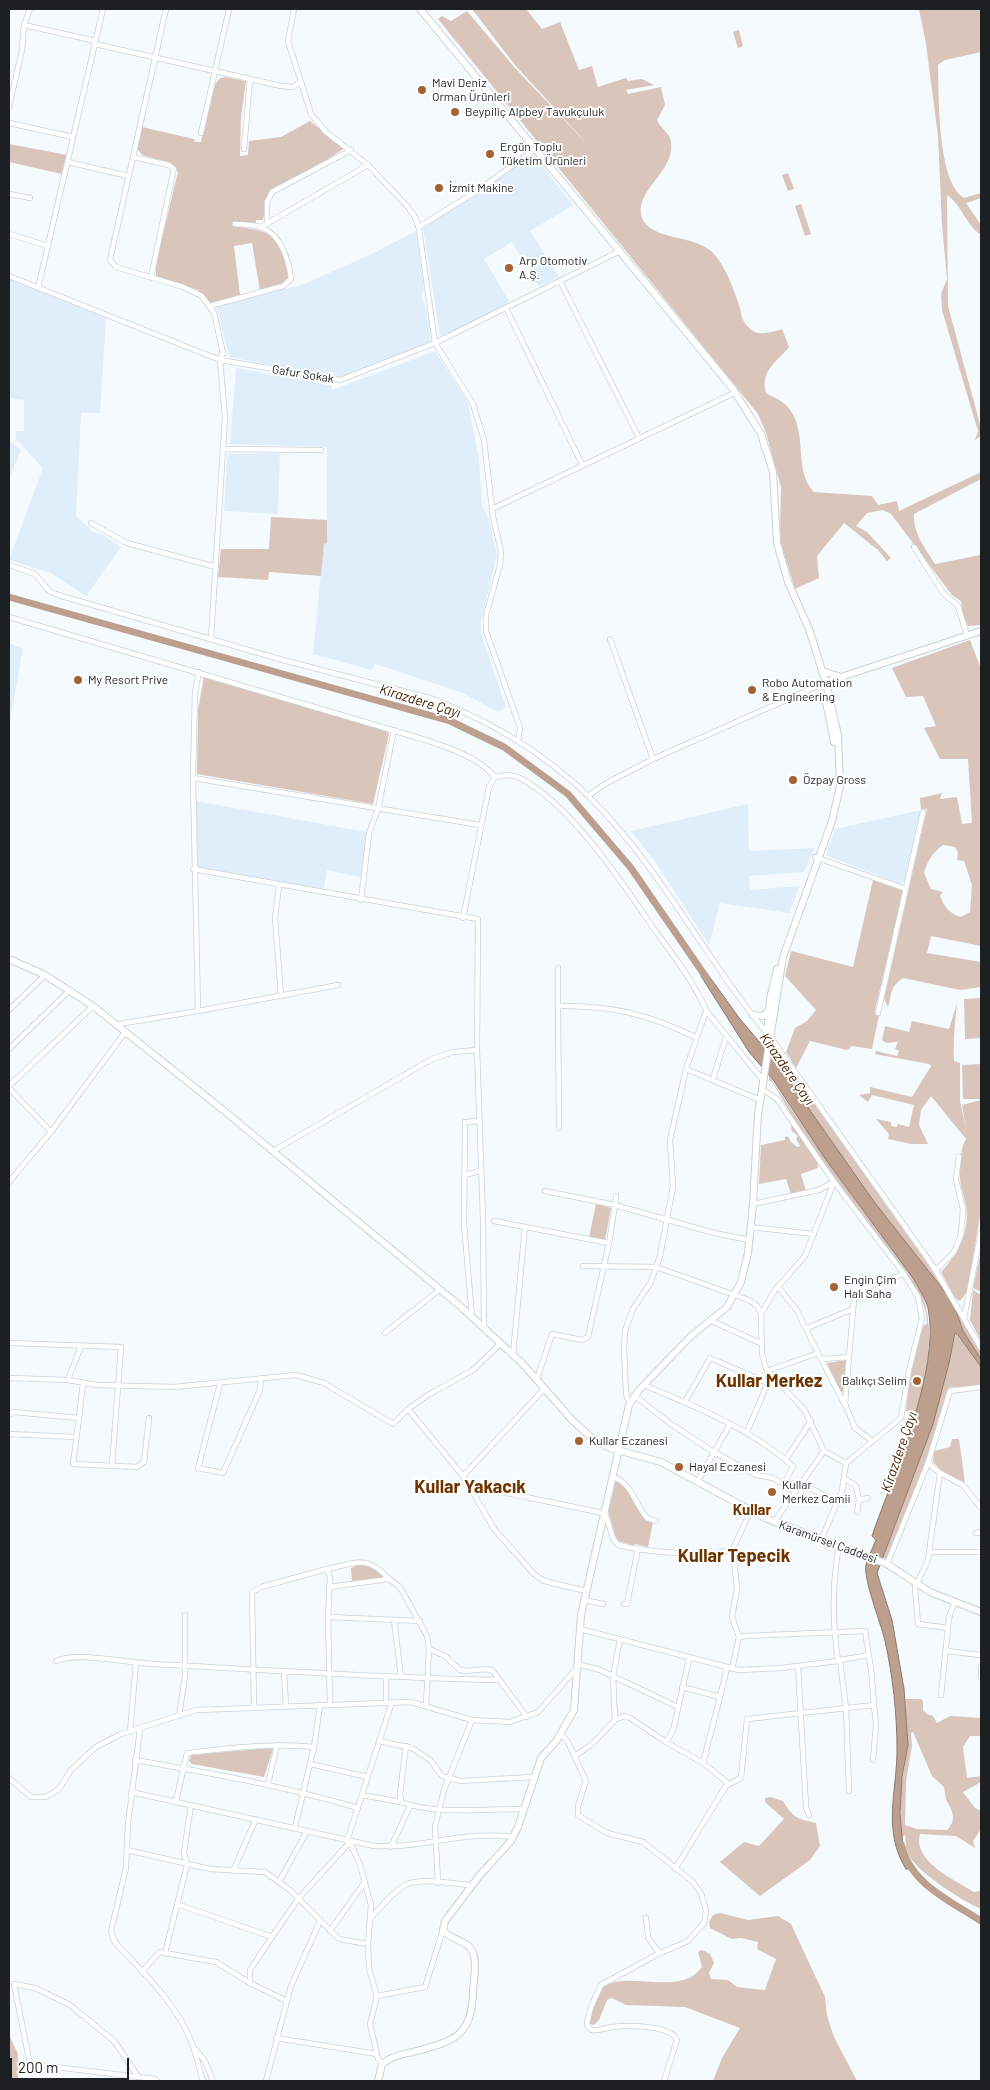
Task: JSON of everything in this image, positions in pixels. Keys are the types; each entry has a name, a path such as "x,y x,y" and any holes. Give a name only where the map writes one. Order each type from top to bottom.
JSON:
{"main road":[{"path":"416,9 534,150 732,394 758,436 769,473 773,544 778,564 805,630 829,697 838,735 840,781 835,810 785,936 769,1010 769,1039"},
{"path":"378,2081 382,2064 395,2055 427,2048 453,2038 465,2029 470,2022 473,2001 474,1953 469,1946 446,1934 443,1930 445,1921 472,1885 513,1838 541,1758 561,1734 576,1706 580,1629 584,1600 618,1450 624,1437 633,1399 691,1336 727,1307 735,1296 745,1271 753,1204 760,1100 786,946 832,811 837,776 833,735 822,671 809,628 782,563 777,543 773,472 761,434 747,410 526,134 420,9"},
{"path":"824,683 981,631"},
{"path":"822,671 843,677"},
{"path":"829,697 833,686 843,677"},
{"name":"Karamürsel Caddesi","path":"9,958 45,975 70,990 118,1024 273,1151 501,1343 537,1379 584,1432 598,1443 649,1458 698,1481 774,1522 822,1538 887,1564 916,1583 954,1603 981,1612"},
{"path":"753,1016 763,1016 769,1010"}],"street":[{"path":"9,107 22,50 24,25 30,9"},
{"path":"38,288 103,9"},
{"path":"166,9 110,260 116,267 199,294 214,313 223,352 220,360 225,416 212,638"},
{"path":"200,132 229,9"},
{"path":"294,9 288,37 315,121 368,165 407,206 419,227 435,343 476,409 484,440 492,509 501,558 486,615 486,626 520,728 518,741"},
{"path":"24,25 215,71 288,86 296,86 301,82"},
{"path":"244,149 250,78"},
{"path":"9,123 73,137"},
{"path":"266,222 267,202 272,192 301,179 351,150"},
{"path":"419,227 534,150"},
{"path":"132,157 169,165 174,169 151,277"},
{"path":"68,162 128,176"},
{"path":"261,227 266,222 313,199 368,165"},
{"path":"9,194 30,198"},
{"path":"210,306 283,286 290,281 290,272 281,245 271,233 261,227 235,224"},
{"path":"9,234 48,246"},
{"name":"Gafur Sokak","path":"9,276 220,360 340,380 435,343 616,253"},
{"path":"560,281 639,438"},
{"path":"506,308 582,464"},
{"path":"492,509 582,464 732,394"},
{"path":"223,449 321,450"},
{"path":"91,523 127,543 216,567"},
{"path":"914,547 943,593 958,606 967,635"},
{"path":"9,565 34,574 49,590 58,595 433,699 464,712 518,741 552,766 588,796 638,854 936,1270 981,1348"},
{"path":"9,617 394,730 470,757 484,765 495,777"},
{"path":"610,639 653,759"},
{"path":"198,672 195,699 193,778 193,869 198,1011"},
{"path":"588,796 599,787 653,759 824,683"},
{"path":"360,900 368,839 378,809 394,730"},
{"path":"495,777 513,776 534,787 546,796 586,838 613,870 664,943 695,989 707,1012 726,1037 763,1077"},
{"path":"463,918 480,825 489,787 495,777"},
{"path":"193,778 480,825"},
{"path":"878,1013 923,812"},
{"path":"816,858 906,889"},
{"path":"193,869 279,886 478,919 478,1121 484,1328"},
{"path":"279,886 274,918 280,995"},
{"path":"558,968 559,1128"},
{"path":"9,1010 45,975"},
{"path":"118,1024 338,985"},
{"path":"9,1049 70,990"},
{"path":"51,1132 9,1087 93,1006"},
{"path":"558,1006 599,1007 633,1013 658,1020 695,1038"},
{"path":"707,1012 702,1017 686,1068 670,1140 670,1166 674,1182 656,1268 649,1287 632,1312 625,1331 624,1349 627,1398 633,1399 714,1452 756,1475 773,1478 838,1502"},
{"path":"9,1182 51,1132 126,1031"},
{"path":"713,1079 726,1037"},
{"path":"273,1151 432,1059 453,1052 477,1050"},
{"path":"686,1068 760,1100"},
{"path":"762,1089 775,1096 834,1182 904,1274 918,1298 922,1318 910,1361 902,1415 896,1424 846,1463 845,1479 838,1502 822,1538"},
{"path":"472,1317 464,1224 465,1122 478,1121"},
{"path":"936,1270 954,1252 961,1235 963,1209 956,1180 959,1156"},
{"path":"465,1175 480,1171"},
{"path":"753,1204 819,1190 834,1182"},
{"path":"834,1182 802,1261 778,1286 762,1314 762,1357 771,1376 797,1401 811,1422 824,1451 846,1463"},
{"path":"545,1191 615,1205 667,1221 749,1240"},
{"path":"537,1379 552,1334 582,1340 588,1337 610,1243 616,1196"},
{"path":"494,1221 610,1243"},
{"path":"513,1354 525,1227"},
{"path":"750,1227 814,1234"},
{"path":"964,1319 981,1232"},
{"path":"583,1266 656,1268 754,1303 762,1314"},
{"path":"845,1404 853,1309 858,1291 904,1274"},
{"path":"778,1286 807,1328 856,1428 872,1441"},
{"path":"385,1333 439,1290"},
{"path":"807,1328 853,1309"},
{"path":"712,1321 762,1344"},
{"path":"9,1343 121,1348 120,1386 112,1466"},
{"path":"9,1378 68,1380 120,1386 174,1387 220,1384 296,1375 311,1378 393,1424 408,1409 428,1395 472,1370 501,1343"},
{"path":"68,1380 81,1346"},
{"path":"768,1371 818,1353"},
{"path":"822,1359 849,1357"},
{"path":"685,1402 710,1358 768,1383"},
{"path":"747,1432 771,1376"},
{"path":"220,1384 198,1468 223,1473 260,1390 261,1379"},
{"path":"83,1383 73,1464 137,1467 144,1462 149,1418"},
{"path":"644,1385 685,1402 747,1432 793,1466 786,1480 797,1487"},
{"path":"887,1564 928,1463 950,1391 981,1387"},
{"path":"463,1476 545,1388"},
{"path":"408,1409 463,1476 496,1530 534,1574 544,1581 586,1591"},
{"path":"9,1415 14,1412 79,1418"},
{"path":"786,1460 811,1422"},
{"path":"698,1481 730,1424"},
{"path":"9,1434 75,1437"},
{"path":"774,1522 824,1451"},
{"path":"928,1463 940,1473 963,1485 981,1508"},
{"path":"940,1473 927,1562 916,1583 918,1624 948,1628"},
{"path":"612,1477 628,1486 647,1518 656,1521"},
{"path":"845,1479 856,1486 859,1500 857,1512"},
{"path":"468,1485 603,1512 616,1543 638,1549 690,1553 722,1552 733,1548"},
{"path":"859,1500 868,1498"},
{"path":"703,1763 720,1697 739,1637 732,1617 736,1589 733,1548 751,1510"},
{"path":"839,1545 834,1577 833,1631 846,1709 849,1791"},
{"path":"624,1604 628,1604 638,1549"},
{"path":"929,1552 981,1552"},
{"path":"254,1708 252,1592 261,1587 328,1569 363,1562 374,1563 389,1579 400,1587 420,1620 427,1636 429,1649 426,1706"},
{"path":"328,1569 330,1705"},
{"path":"329,1587 389,1579"},
{"path":"584,1600 603,1604"},
{"path":"941,1695 948,1628 954,1603"},
{"path":"179,1716 183,1698 185,1666 185,1615"},
{"path":"328,1617 420,1620"},
{"path":"394,1620 402,1677"},
{"path":"580,1629 730,1669 768,1670 869,1655"},
{"path":"739,1637 833,1631 865,1631 876,1720 873,1760"},
{"path":"615,1720 613,1676 620,1639"},
{"path":"429,1649 445,1656 460,1670 466,1672 484,1668 492,1670 527,1717"},
{"path":"946,1651 981,1654"},
{"path":"56,1661 68,1656 185,1666 428,1679 498,1680"},
{"path":"666,1742 672,1735 689,1658"},
{"path":"130,1732 136,1663"},
{"path":"9,1778 30,1797 46,1797 59,1789 81,1758 96,1747 130,1732 196,1710 411,1702 472,1720 510,1722 527,1717 548,1704 578,1666 590,1666 678,1707"},
{"path":"798,1666 806,1807 809,1815"},
{"path":"981,1667 981,1676"},
{"path":"284,1671 286,1707"},
{"path":"386,1676 386,1702"},
{"path":"682,1687 720,1697"},
{"path":"250,1984 250,1970 298,1899 348,1842 392,1702"},
{"path":"295,1828 314,1747 320,1705"},
{"path":"675,1869 730,1784 741,1778 747,1719 874,1705"},
{"path":"575,1756 592,1744 615,1720 624,1716 703,1763 730,1784"},
{"path":"438,1883 435,1826 439,1808 472,1720"},
{"path":"140,1729 131,1792 126,1868 111,1931 114,1941 171,2005 193,2046 205,2061 214,2081"},
{"path":"561,1734 575,1756 586,1781 577,1809 579,1816 607,1833 640,1840 675,1869 688,1877 698,1889 705,1902 706,1916 704,1923 688,1941 659,1953 601,1985 594,1998 587,2022 590,2029 596,2031 621,2026 670,2031 676,2040 664,2081"},
{"path":"379,1741 406,1746 420,1752 442,1776 461,1781 534,1777"},
{"path":"176,1801 187,1754 237,1747 277,1745 314,1747"},
{"path":"268,1784 277,1745"},
{"path":"401,1802 400,1793 406,1746"},
{"path":"135,1760 268,1784 358,1808"},
{"path":"310,1764 368,1777"},
{"path":"131,1792 256,1819 348,1842 391,1847 480,1836 513,1838"},
{"path":"362,1795 401,1802 410,1806 524,1809"},
{"path":"165,1953 187,1865 184,1852 191,1805"},
{"path":"391,1847 410,1806"},
{"path":"233,1871 256,1819"},
{"path":"280,1882 307,1831"},
{"path":"348,1842 360,1865 370,1905 369,1969 377,1996 370,2024 377,2054 382,2064"},
{"path":"127,1850 187,1865 233,1871 265,1872 280,1882 339,1939 368,1944"},
{"path":"371,1918 388,1899 407,1884 419,1882 472,1885"},
{"path":"330,1931 364,1883"},
{"path":"177,1904 272,1937"},
{"path":"646,1918 648,1937 659,1953"},
{"path":"266,2081 287,2001 320,1921"},
{"path":"377,1996 425,1987 443,1930"},
{"path":"142,1972 160,1952 216,1962 250,1984 287,2001"},
{"path":"137,2075 115,2042 70,2005 35,1988 14,1984 30,2064 137,2075 155,2078 157,2081"},
{"path":"276,2038 377,2054"},
{"path":"193,2046 203,2081"}],"shaded area":[{"path":"472,9 526,9 542,29 560,22 579,70 592,66 598,87 626,78 628,81 642,79 654,85 626,90 628,94 661,87 665,105 657,120 670,139 671,153 662,171 645,196 641,205 641,214 645,223 652,229 706,247 714,254 729,278 743,319 749,328 763,333 782,329 789,347 767,373 765,379 766,393 784,403 793,415 800,437 802,461 807,483 814,492 872,496 878,505 897,501 899,511 981,472 981,479 914,514 914,521 915,528 935,564 981,555 981,625 968,626 963,618 961,601 952,595 891,514 883,510 867,513 856,526 867,532 891,558 887,561 878,550 844,523 817,556 819,578 795,589 780,540 781,487 766,433 758,414 438,19 442,16 451,21 467,11 515,68 591,148 515,65"},
{"path":"919,9 981,9 981,52 945,60 938,65 941,137 949,175 955,189 964,198 981,193 981,198 966,203 981,225 981,235 971,226 956,204 947,195 948,306 981,428 981,436 975,440 978,431 942,310 941,294 947,279 942,225 938,136 926,44"},
{"path":"739,30 743,46 738,48 733,32"},
{"path":"224,77 246,81 241,116 240,156 248,155 249,141 281,137 310,121 344,148 307,174 274,187 268,194 263,220 256,220 256,224 233,221 232,226 258,230 267,233 273,238 282,252 290,277 286,284 260,291 252,243 234,246 240,295 210,303 198,290 156,276 156,263 178,172 171,163 142,155 137,148 142,127 201,142 215,85 219,79"},
{"path":"9,144 67,155 62,174 9,162"},
{"path":"534,155 573,205 530,231 559,277 539,287 512,242 484,259 510,302 444,336 440,335 423,228"},
{"path":"788,173 794,189 788,191 782,175"},
{"path":"801,204 811,234 805,236 795,206"},
{"path":"416,231 424,289 421,295 427,312 431,341 428,345 347,377 335,377 229,357 216,305 302,285 370,255"},
{"path":"9,279 106,318 100,413 81,413 76,516 93,532 102,534 121,547 86,596 51,573 9,560 43,468 16,439 16,431 24,431 24,400 9,398"},
{"path":"435,351 468,403 479,459 482,505 489,519 497,555 481,621 481,634 506,707 498,712 461,692 375,664 372,670 313,654 324,543 327,543 327,447 230,444 236,368 332,386 332,390"},
{"path":"9,440 21,450 9,479"},
{"path":"280,453 278,514 224,511 227,457 229,454"},
{"path":"271,517 327,520 327,543 324,544 321,576 269,572 268,580 218,577 221,549 269,549"},
{"path":"970,640 981,669 981,946 931,936 927,953 981,962 981,987 960,990 903,978 893,988 888,1007 884,998 927,809 921,810 920,798 942,793 940,799 957,797 962,824 972,823 968,759 940,759 924,728 936,726 923,696 906,697 892,668","holes":["943,845 955,847 958,853 957,860 964,861 972,885 970,912 961,917 948,910 940,896 943,892 931,889 924,873 931,857 939,848"]},
{"path":"9,643 23,649 10,719 9,719"},
{"path":"204,676 385,730 389,734 373,804 197,774 198,710"},
{"path":"196,801 367,832 361,877 327,870 324,889 197,867"},
{"path":"748,804 749,851 815,848 804,872 749,876 750,890 800,886 789,913 720,903 709,945 656,863 631,831"},
{"path":"921,810 905,881 901,884 826,854 835,829"},
{"path":"873,880 901,889 903,892 875,1010 875,1014 879,1015 872,1049 852,1046 847,1050 810,1041 796,1068 786,1052 795,1028 807,1021 816,1010 785,976 791,951 853,967"},
{"path":"706,972 740,1019 773,1058 875,1203 949,1297 954,1305 963,1331 981,1359 981,1367 955,1333 933,1424 877,1573 892,1620 904,1689 908,1745 902,1777 900,1813 904,1859 910,1869 906,1869 894,1840 893,1811 897,1750 894,1695 885,1641 867,1580 866,1565 876,1540 872,1536 913,1422 922,1391 928,1361 930,1333 928,1308 912,1277 824,1157 774,1081 749,1052 701,976"},
{"path":"981,998 981,1038 965,1039 964,999"},
{"path":"957,1003 954,1061 960,1063 960,1101 966,1128 962,1105 981,1100 981,1210 967,1292 960,1301 955,1298 941,1272 953,1258 961,1242 966,1225 966,1206 960,1175 962,1152 966,1139 931,1096 921,1110 919,1125 928,1144 911,1144 888,1139 889,1134 876,1119 891,1122 891,1126 897,1127 898,1124 909,1127 914,1105 872,1095 868,1102 859,1095 870,1093 870,1087 912,1097 931,1066 929,1064 875,1054 876,1051 897,1056 899,1051 895,1049 898,1042 886,1043 882,1040 885,1026 909,1032 912,1021 949,1029"},
{"path":"774,1047 921,1254 949,1297 875,1203 772,1057"},
{"path":"981,1064 981,1099 963,1099 962,1065"},
{"path":"769,1076 824,1157 921,1291 926,1306 929,1337 927,1368 915,1413 906,1411 910,1372 923,1326 927,1324 926,1313 920,1295 798,1127 773,1083 769,1080"},
{"path":"790,1121 817,1159 818,1168 801,1174 806,1191 791,1194 786,1179 759,1184 761,1145 785,1140 785,1137 788,1136 797,1147 800,1146 796,1139 798,1136 792,1131"},
{"path":"596,1204 611,1208 605,1240 589,1237"},
{"path":"981,1251 981,1292 973,1288"},
{"path":"973,1290 981,1295 981,1341 970,1320"},
{"path":"957,1312 981,1352 981,1359 963,1331"},
{"path":"956,1333 981,1367 981,1386 950,1387 947,1391 927,1457 887,1559 883,1558 933,1424"},
{"path":"846,1360 843,1391 841,1392 827,1363"},
{"path":"952,1439 959,1439 965,1483 941,1470 933,1462 934,1451 950,1447"},
{"path":"618,1480 627,1490 638,1510 653,1522 648,1547 635,1544 634,1546 616,1540 607,1506 614,1483"},
{"path":"359,1565 373,1566 384,1576 383,1578 352,1582 351,1568"},
{"path":"905,1699 921,1699 923,1701 923,1710 933,1716 937,1723 950,1716 981,1718 981,1736 970,1736 963,1747 967,1778 981,1776 981,1782 963,1792 975,1808 981,1811 981,1829 973,1841 975,1848 956,1836 920,1834 919,1844 922,1853 937,1869 974,1892 981,1891 981,1909 953,1894 932,1879 908,1855 905,1835 902,1837 900,1794 908,1745","holes":["913,1732 932,1776 944,1787 946,1800 953,1815 952,1823 947,1830 917,1829 905,1825 906,1781 912,1746 911,1733"]},
{"path":"273,1749 264,1777 192,1764 189,1761 191,1755"},
{"path":"770,1797 783,1801 796,1817 816,1823 820,1846 810,1860 760,1896 720,1862 744,1842 759,1846 784,1819 765,1802 765,1798"},
{"path":"720,1913 748,1920 778,1916 791,1924 825,1997 827,2016 834,2037 857,2081 713,2081 722,2058 740,2028 685,2007 626,2005 612,1998 607,2000 599,2020 594,2025 590,2024 596,1997 606,1985 618,1981 663,1982 678,1981 691,1977 702,1967 698,1952 702,1950 710,1954 714,1963 709,1973 711,1979 728,1980 737,1987 765,1990 776,1959 757,1949 758,1942 741,1938 732,1939 710,1928 709,1922 713,1915"},
{"path":"9,2035 18,2054 18,2081 9,2081"}],"waterway":[{"name":"Kirazdere Çayı","path":"9,597 450,721 504,747 568,794 631,868 708,980"},
{"name":"Kirazdere Çayı","path":"901,1844 913,1870 932,1890 981,1921"}],"place":[{"name":"Mavi Deniz Orman Ürünleri","path":"422,90"},
{"name":"Beypiliç Alpbey Tavukçuluk","path":"455,112"},
{"name":"Ergün Toplu Tüketim Ürünleri","path":"490,154"},
{"name":"İzmit Makine","path":"439,188"},
{"name":"Arp Otomotiv A.Ş.","path":"509,268"},
{"name":"My Resort Prive","path":"78,680"},
{"name":"Robo Automation & Engineering","path":"752,690"},
{"name":"Özpay Gross","path":"793,780"},
{"name":"Engin Çim Halı Saha","path":"834,1287"},
{"name":"Balıkçı Selim","path":"917,1381"},
{"name":"Kullar Eczanesi","path":"579,1441"},
{"name":"Hayal Eczanesi","path":"679,1467"},
{"name":"Kullar Merkez Camii","path":"772,1492"}],"district":[{"name":"Kullar Merkez","path":"769,1381"},
{"name":"Kullar Yakacık","path":"470,1487"},
{"name":"Kullar","path":"752,1510"},
{"name":"Kullar Tepecik","path":"734,1556"}]}
